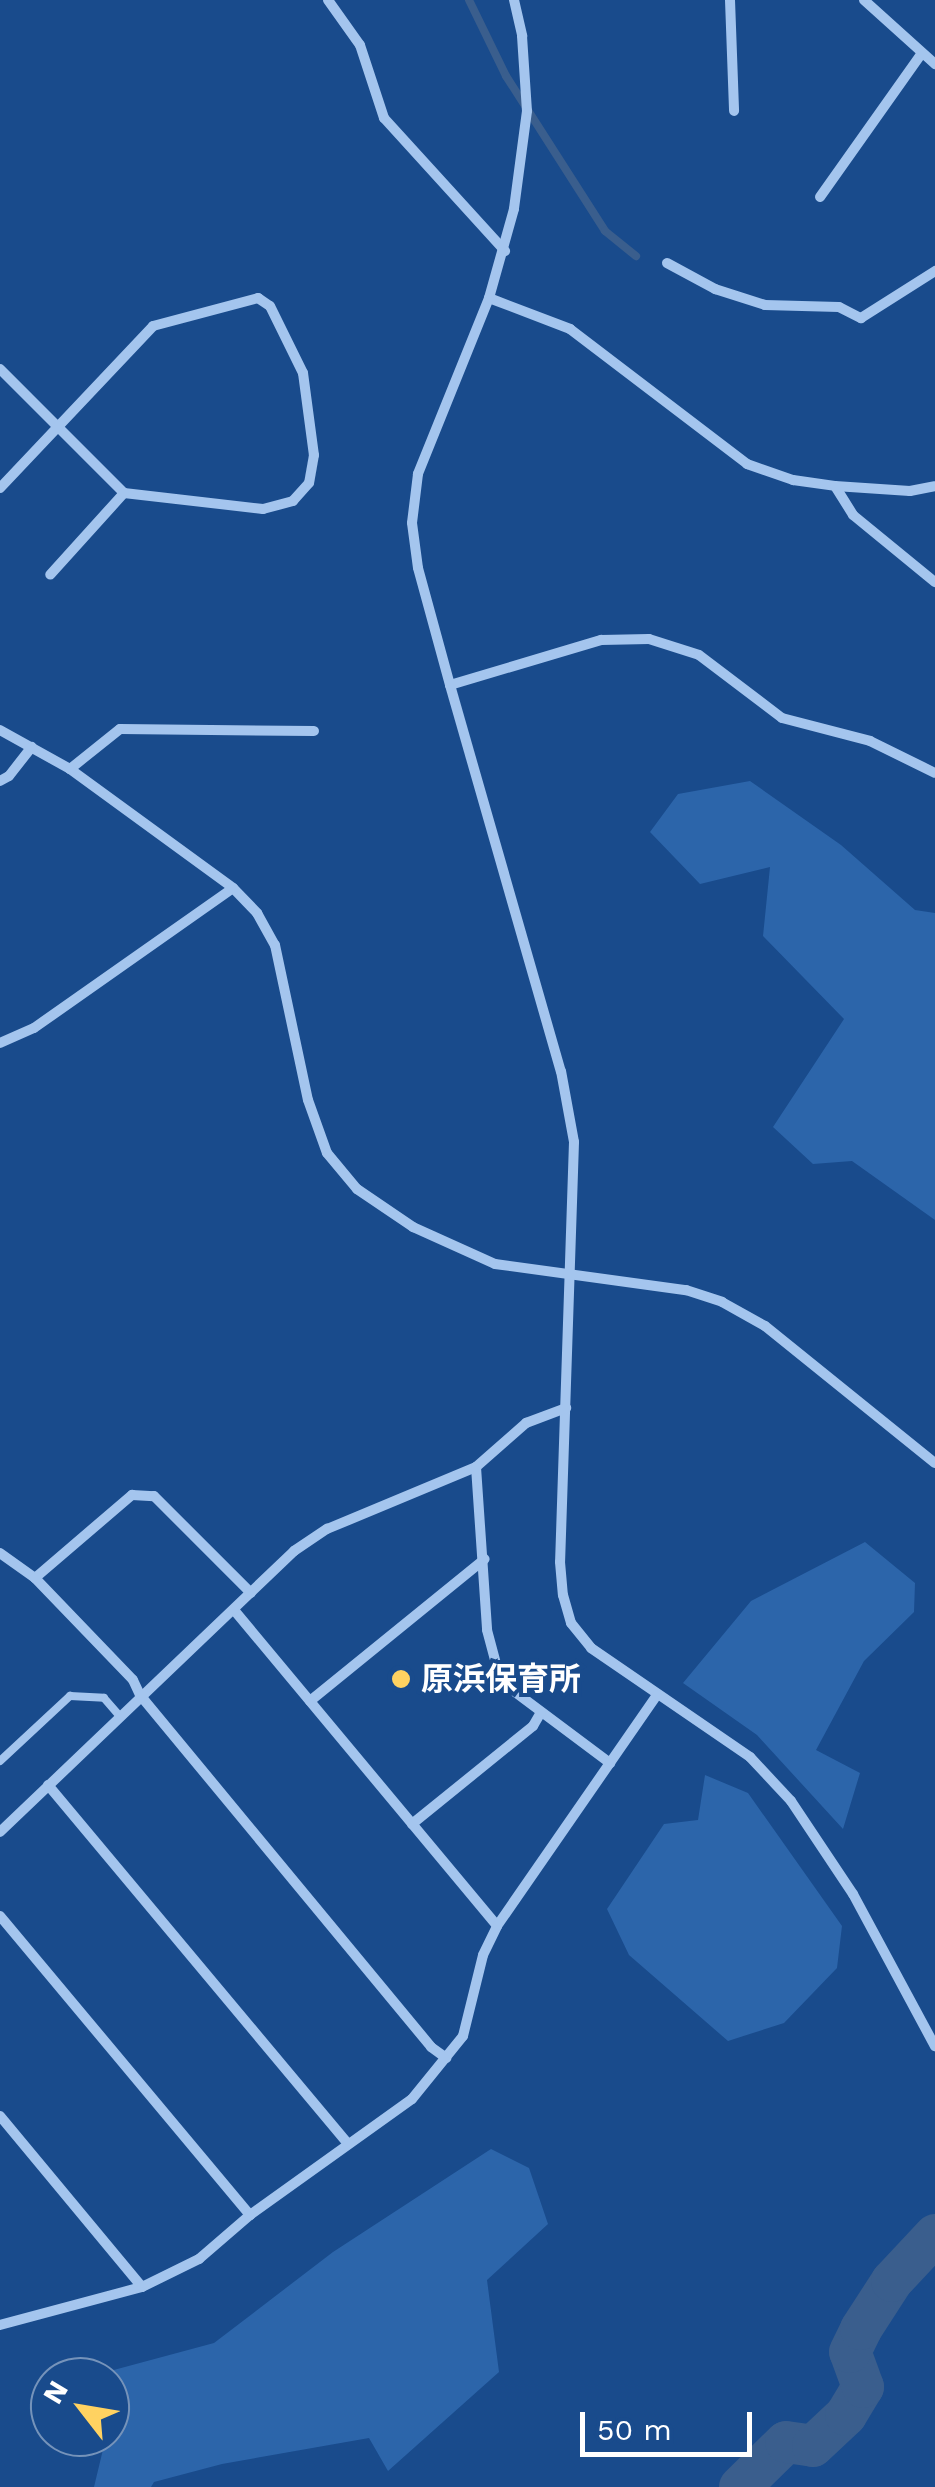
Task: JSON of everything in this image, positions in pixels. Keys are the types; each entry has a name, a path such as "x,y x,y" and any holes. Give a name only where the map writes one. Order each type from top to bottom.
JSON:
{"street":[{"path":"328,0 360,45 384,118 505,251"},
{"path":"514,0 522,36 527,111 505,251 418,474 412,523 418,568 561,1071 574,1142 560,1562 571,1623 591,1648 750,1757 791,1800 852,1894 935,2046"},
{"path":"730,0 734,111"},
{"path":"864,0 935,64"},
{"path":"820,198 922,53"},
{"path":"667,263 715,289 765,305 838,307 861,318 935,271"},
{"path":"0,369 58,426 124,493 263,510 293,501 310,484 314,455 303,373 270,306 258,298 153,326 58,426 0,488"},
{"path":"489,298 570,329 747,464 792,480 835,486 910,491 935,486"},
{"path":"835,486 853,515 935,582"},
{"path":"50,575 124,493"},
{"path":"450,685 601,640 649,639 699,656 782,718 870,741 935,773"},
{"path":"70,769 120,729 314,731"},
{"path":"0,730 70,769 233,888 258,913 275,945 308,1100 327,1153 357,1189 413,1226 495,1264 686,1290 722,1302 765,1326 935,1463"},
{"path":"0,780 9,776 32,747"},
{"path":"0,1044 34,1028 233,888"},
{"path":"0,1832 140,1694 294,1552 327,1529 476,1467 526,1422 566,1408"},
{"path":"476,1467 487,1630 497,1668 514,1692 610,1763"},
{"path":"34,1578 132,1495 154,1496 251,1593"},
{"path":"0,1552 34,1578 133,1680 140,1694 431,2047 446,2058"},
{"path":"310,1701 485,1559"},
{"path":"234,1610 497,1926"},
{"path":"0,2310 5,2324 142,2287 199,2259 250,2215 412,2099 463,2036 483,1955 497,1926 657,1695"},
{"path":"412,1824 534,1726 542,1712"},
{"path":"48,1784 348,2144"},
{"path":"0,1916 250,2215"},
{"path":"0,2116 142,2287"}],"lane":[{"path":"0,1762 70,1696 104,1698 119,1716"}],"shaded area":[{"path":"750,781 841,845 915,910 935,913 935,1220 852,1161 813,1164 773,1127 844,1019 763,936 770,867 700,884 650,832 678,794"},
{"path":"865,1542 915,1583 914,1612 864,1661 816,1750 860,1773 843,1829 757,1735 683,1683 751,1601"},
{"path":"705,1775 748,1793 842,1926 837,1968 784,2023 728,2041 629,1955 607,1909 664,1824 698,1820"},
{"path":"491,2149 529,2168 548,2224 487,2280 499,2372 388,2471 369,2438 222,2464 154,2482 151,2487 94,2487 101,2457 130,2457 130,2366 214,2343 333,2252"}],"waterway":[{"path":"469,0 506,76 605,231 636,256"},
{"path":"740,2487 786,2442 813,2446 846,2415 863,2387 850,2352 861,2329 892,2281 935,2235"}],"place":[{"name":"原浜保育所","path":"401,1679"}]}
